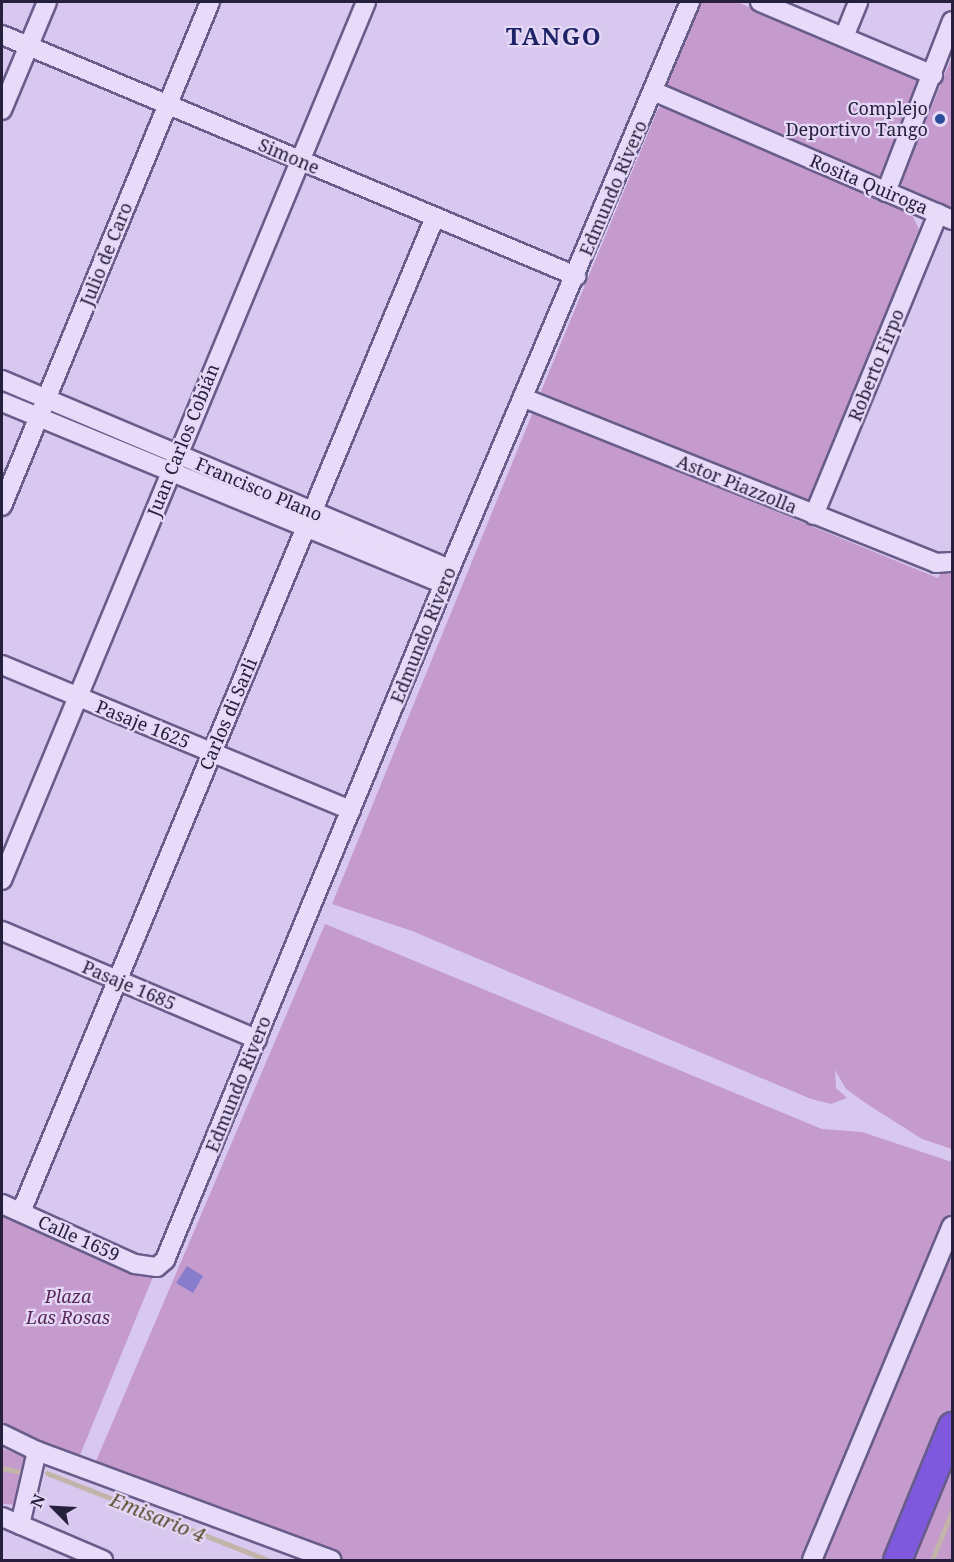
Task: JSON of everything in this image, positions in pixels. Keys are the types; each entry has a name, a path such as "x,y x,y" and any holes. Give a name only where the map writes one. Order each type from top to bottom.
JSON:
{"highway":[{"path":"897,1560 952,1426"}],"street":[{"path":"2,110 47,2"},
{"name":"Julio de Caro","path":"2,506 210,2"},
{"name":"Juan Carlos Cobián","path":"2,880 366,2"},
{"name":"Edmundo Rivero","path":"157,1267 171,1249 447,577 690,2"},
{"path":"760,2 933,75"},
{"path":"844,37 858,2"},
{"path":"886,192 952,21"},
{"name":"Simone","path":"2,35 576,276"},
{"name":"Rosita Quiroga","path":"653,92 945,217"},
{"name":"Carlos di Sarli","path":"21,1212 435,217"},
{"name":"Roberto Firpo","path":"814,515 945,217"},
{"name":"Francisco Plano","path":"2,380 177,454 309,519 447,577"},
{"name":"Astor Piazzolla","path":"524,398 936,563 952,562"},
{"name":"Francisco Plano","path":"2,402 170,471 309,519"},
{"name":"Pasaje 1625","path":"2,666 351,810"},
{"name":"Pasaje 1685","path":"2,932 257,1039"},
{"name":"Calle 1659","path":"2,1204 135,1264 157,1267"},
{"path":"812,1560 952,1226"},
{"path":"2,1434 37,1450 332,1560"},
{"path":"20,1524 37,1450"},
{"path":"2,1517 103,1560"}],"green space":[{"path":"699,2 737,2 918,79 920,88 882,181 669,90 667,85"},
{"name":"Complejo Deportivo Tango","path":"952,57 952,211 904,191 901,181"},
{"path":"664,106 911,213 919,229 810,503 798,503 539,396 658,109"},
{"path":"533,412 938,578 943,569 952,567 952,1149 922,1139 867,1104 846,1089 835,1070 836,1088 847,1098 831,1104 811,1099 412,931 332,904"},
{"path":"325,924 822,1129 862,1132 952,1162 952,1560 343,1560 96,1461"},
{"name":"Plaza Las Rosas","path":"2,1204 157,1267 76,1465 2,1434"},
{"path":"2,1448 24,1457 25,1477 17,1505 2,1504"}],"building":[{"path":"187,1266 203,1276 193,1293 176,1283"}],"waterway":[{"name":"Emisario 4","path":"2,1468 21,1472"},
{"name":"Emisario 4","path":"47,1473 268,1560"},
{"path":"932,1560 952,1511"}],"place":[{"name":"Complejo Deportivo Tango","path":"940,119"}],"district":[{"name":"TANGO","path":"554,36"}]}
